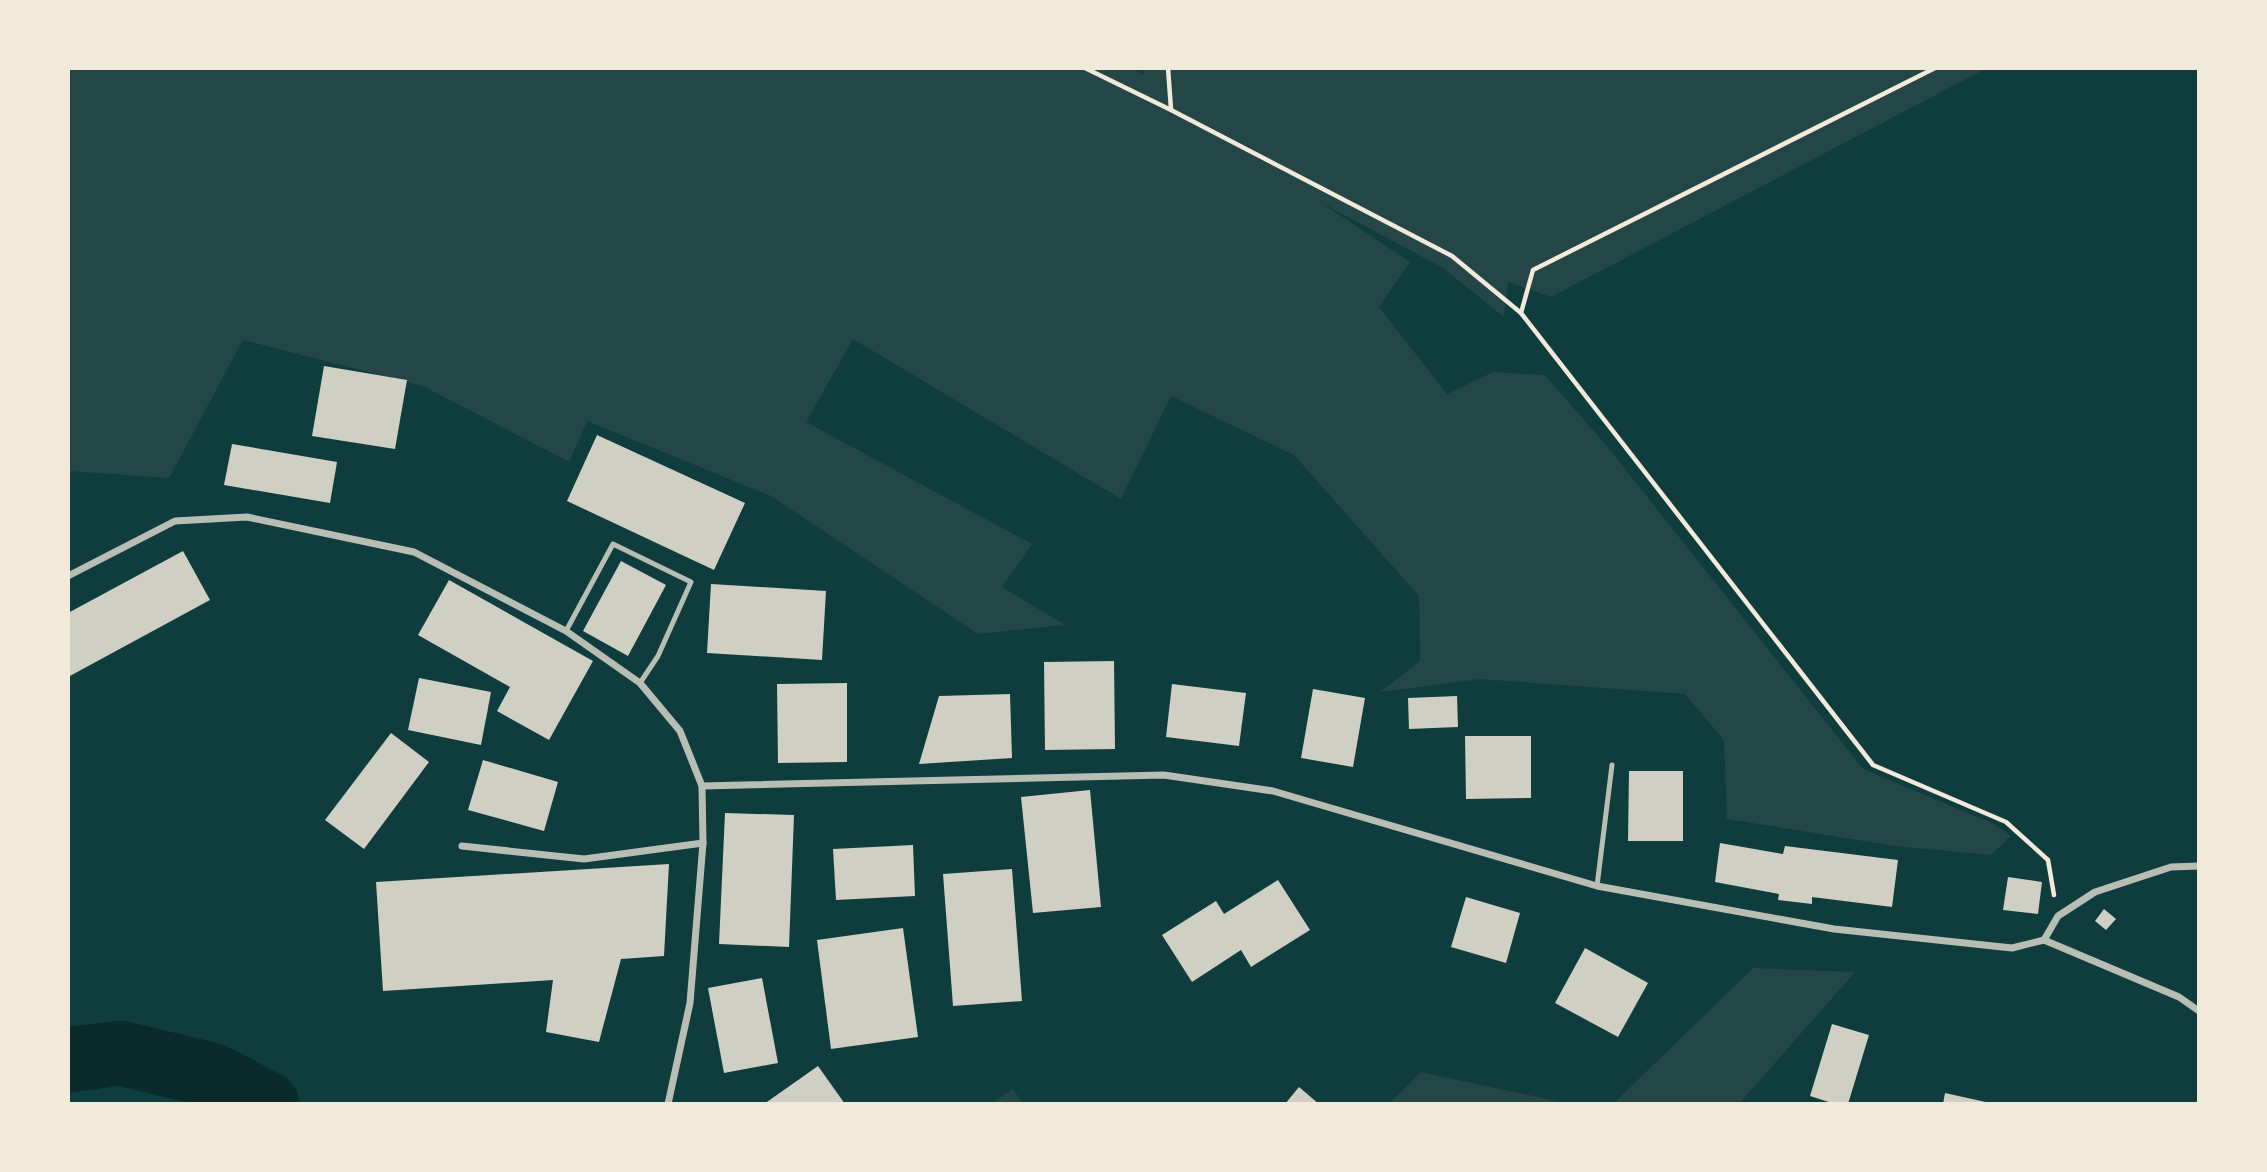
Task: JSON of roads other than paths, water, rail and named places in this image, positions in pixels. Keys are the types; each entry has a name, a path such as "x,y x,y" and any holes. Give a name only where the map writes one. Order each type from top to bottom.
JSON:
{"street":[{"path":"68,576 175,521 247,517 414,552 566,631 640,683 680,731 702,786 704,843 690,1003 668,1104"},
{"path":"702,786 1164,775 1273,791 1597,886 1834,929 2012,948 2043,940 2179,997 2199,1011"},
{"path":"462,846 584,859 704,843"},
{"path":"2043,940 2058,916 2095,892 2171,867 2199,866"}],"lane":[{"path":"566,631 613,544 691,582 658,656 640,683"},
{"path":"1597,886 1612,765"}],"waterway":[{"path":"68,1060 120,1053 212,1075 267,1104"}]}
